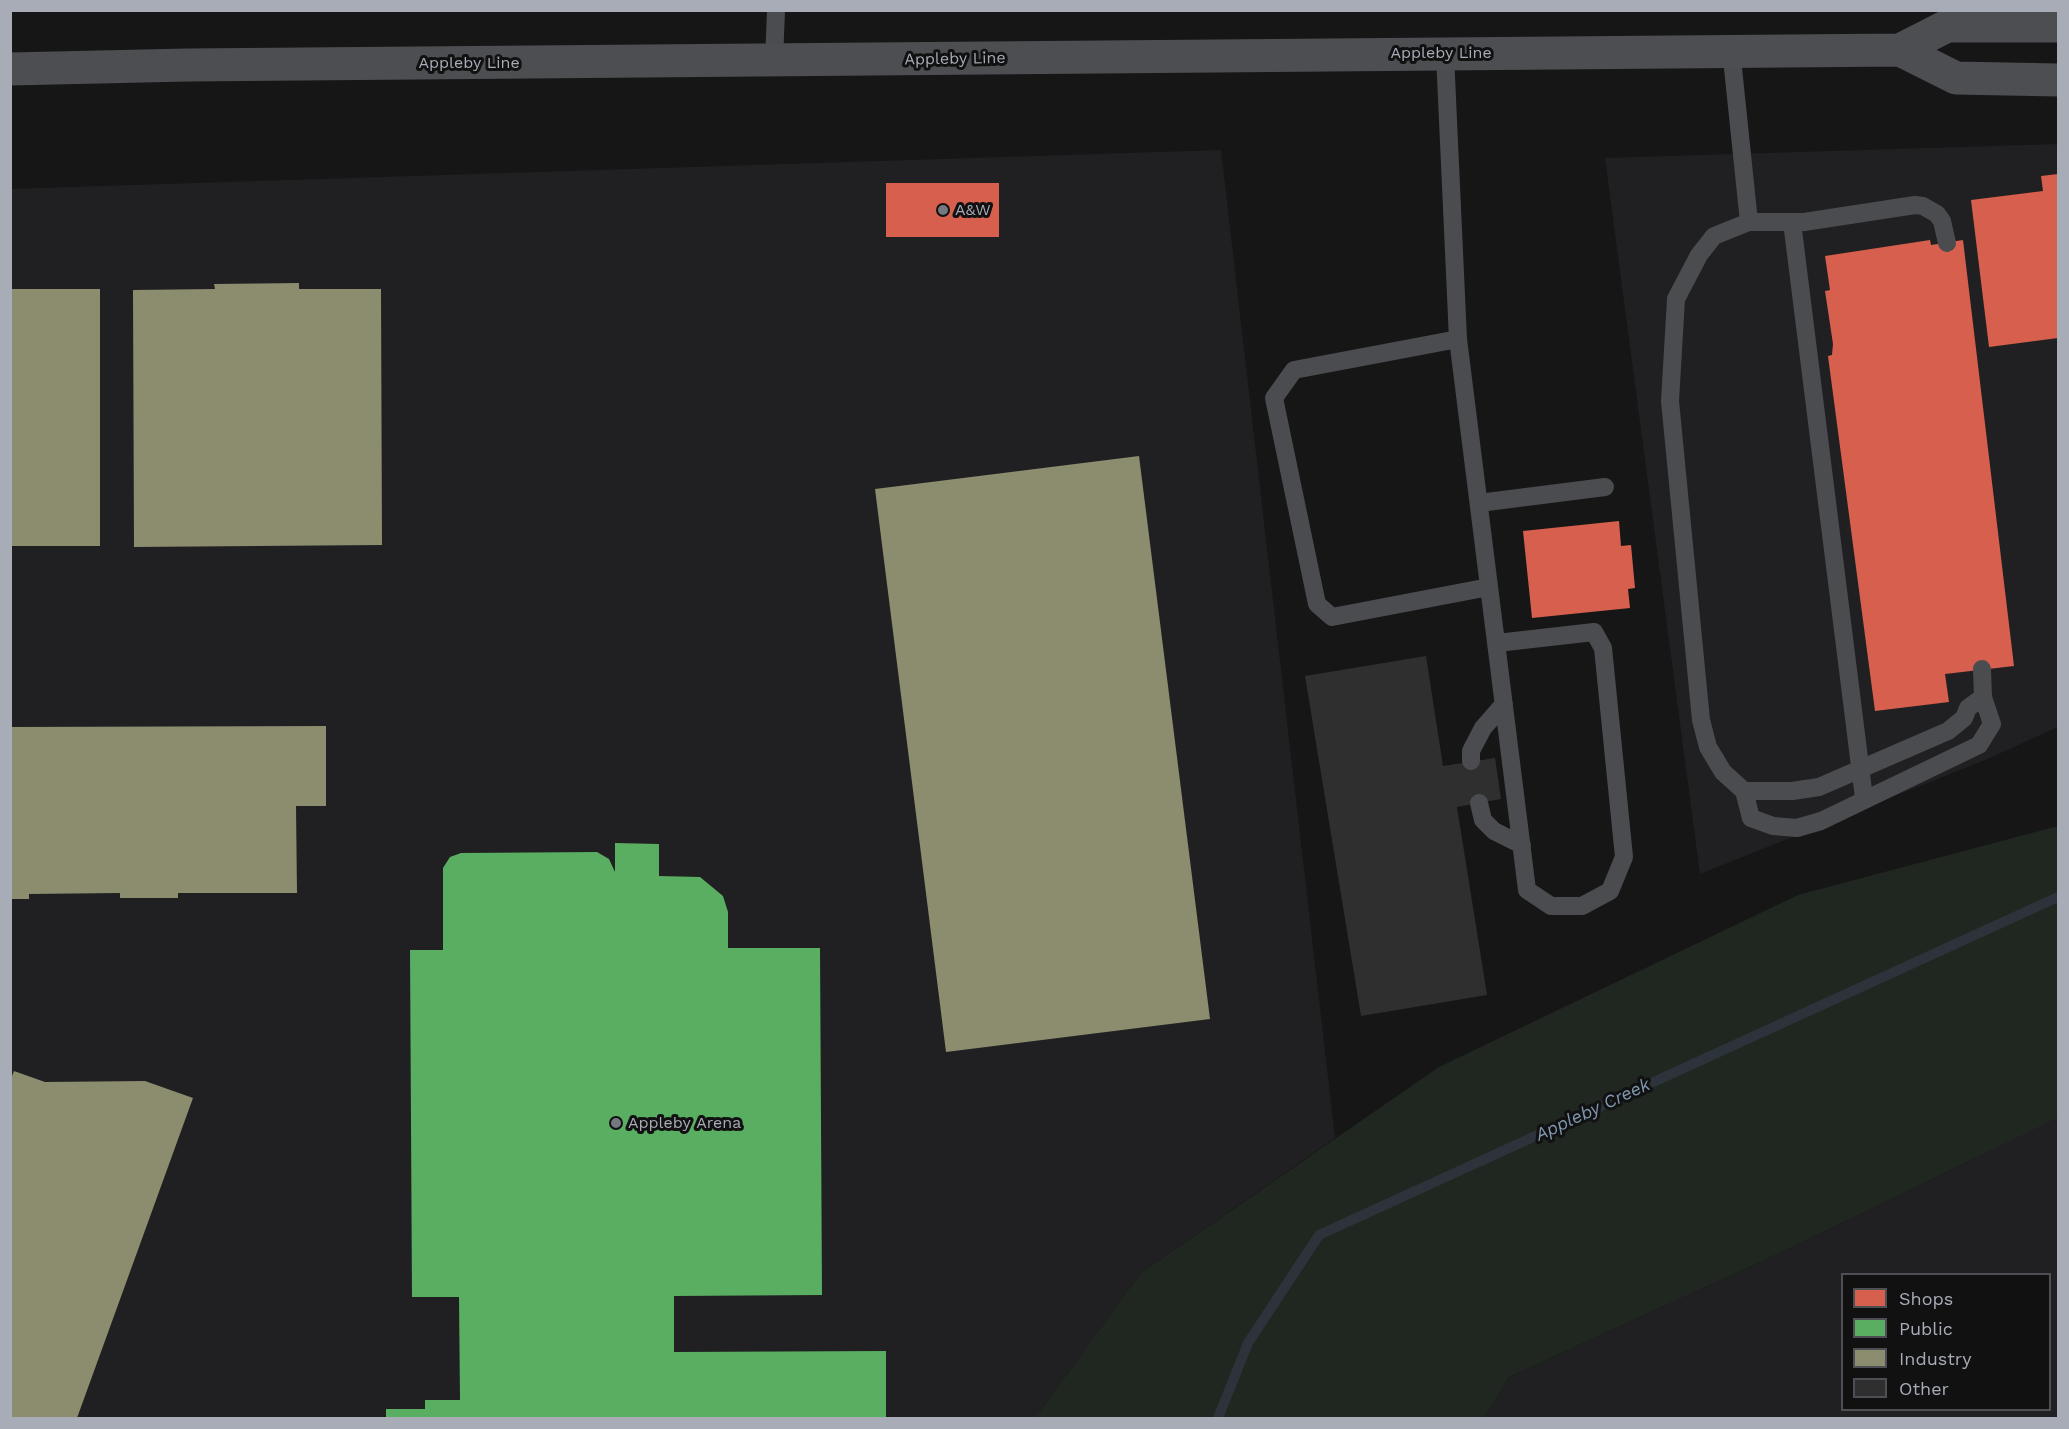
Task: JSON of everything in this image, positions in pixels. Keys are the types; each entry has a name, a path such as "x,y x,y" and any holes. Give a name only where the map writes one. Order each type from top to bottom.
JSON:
{"main road":[{"name":"Appleby Line","path":"1900,50 1947,26 2058,26"},
{"name":"Appleby Line","path":"10,69 188,65 1445,55 1731,49 1900,50 1956,78 2058,80"}],"lane":[{"path":"774,61 776,10"},
{"path":"1731,49 1749,222"},
{"path":"1445,55 1458,339 1527,890 1551,906 1582,906 1610,891 1624,857 1603,648 1594,632 1497,643"},
{"path":"1947,243 1942,220 1931,209 1923,206 1792,222 1749,222 1714,236 1699,255 1676,299 1670,401 1701,720 1708,747 1723,772 1744,791 1751,818 1773,826 1797,828 1821,821 1864,798 1979,746 1992,724 1983,697 1982,669"},
{"path":"1792,222 1864,798"},
{"path":"1458,339 1294,370 1274,398 1317,604 1332,617 1489,587"},
{"path":"1479,504 1605,487"},
{"path":"1744,791 1792,791 1819,787 1861,771 1948,731 1964,718 1968,708 1983,697"},
{"path":"1472,761 1471,751 1483,728 1504,704"},
{"path":"1479,803 1483,820 1494,831 1522,845"}],"shaded area":[{"path":"2058,144 2058,727 1985,760 1700,874 1605,158"},
{"path":"1221,150 1335,1138 1141,1273 1035,1418 11,1418 10,189"},
{"path":"2058,826 2058,1118 1784,1251 1509,1377 1484,1418 1035,1418 1141,1273 1439,1067 1798,895"},
{"path":"2058,1118 2058,1418 1484,1418 1509,1377 1784,1251"}],"building: Shops":[{"path":"2058,174 2058,338 1989,347 1971,200 2043,191 2041,176"},
{"name":"A&W","path":"886,183 999,183 999,237 886,237"},
{"path":"1930,240 1931,245 1963,240 2014,666 1945,674 1949,702 1875,711 1828,356 1832,355 1833,344 1825,291 1830,290 1825,256"},
{"path":"1619,521 1621,546 1631,545 1635,588 1628,589 1630,608 1532,618 1523,531"}],"building: Public":[{"name":"Appleby Arena","path":"615,843 659,844 659,876 700,877 723,896 728,912 728,948 820,948 822,1295 674,1296 674,1352 886,1351 886,1418 386,1418 386,1409 425,1409 425,1400 460,1400 459,1297 412,1297 410,950 443,950 443,868 450,857 461,853 597,852 609,859 615,872"}],"building: Industry":[{"path":"299,283 299,289 381,289 382,545 134,547 133,290 215,289 214,284"},
{"path":"10,289 100,289 100,546 10,546"},
{"path":"1139,456 1210,1019 946,1052 875,489"},
{"path":"326,726 326,806 296,806 297,893 178,893 178,898 120,898 120,893 29,894 29,899 10,899 10,727"},
{"path":"14,1071 45,1082 145,1081 193,1098 77,1418 10,1418 10,1081"}],"building: Other":[{"path":"1426,656 1443,766 1495,758 1501,799 1457,807 1487,995 1361,1016 1305,676"}],"waterway":[{"name":"Appleby Creek","path":"1218,1418 1248,1343 1319,1235 2058,897"}],"place":[{"name":"A&W","path":"943,210"},
{"name":"Appleby Arena","path":"616,1123"}]}
